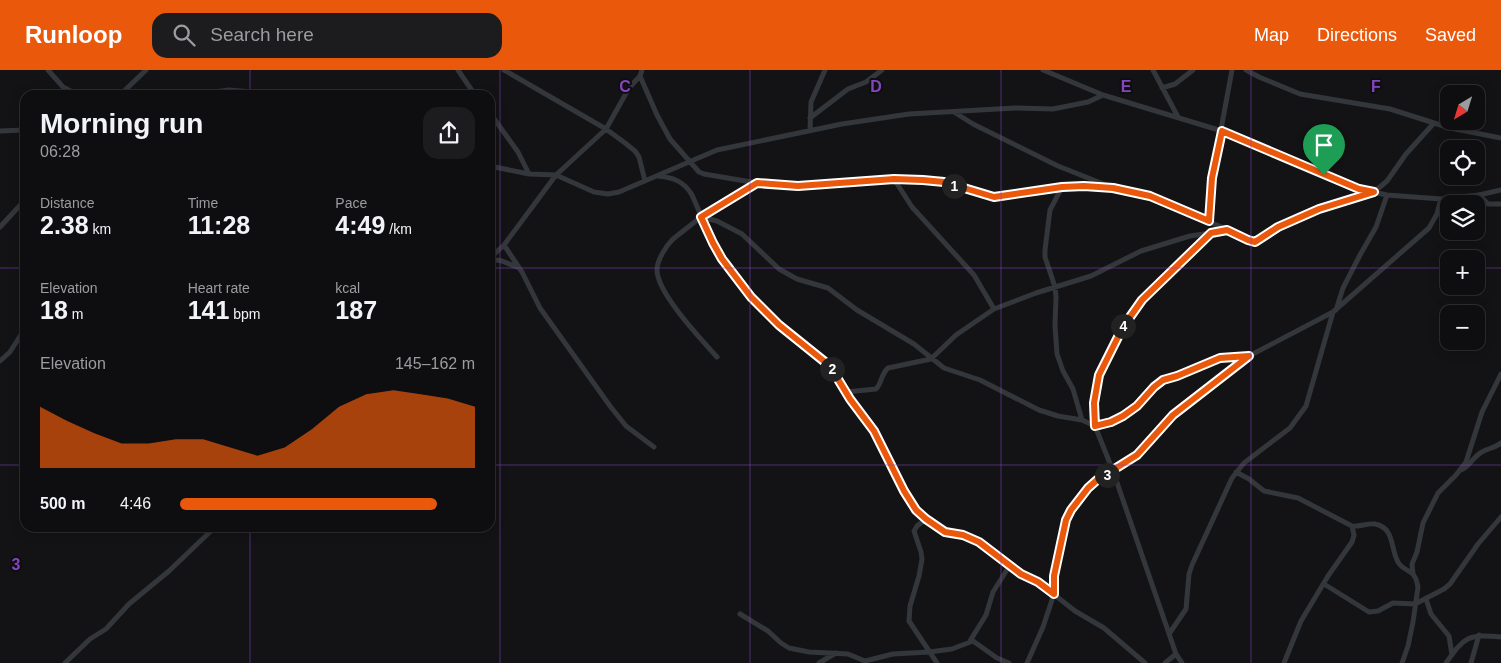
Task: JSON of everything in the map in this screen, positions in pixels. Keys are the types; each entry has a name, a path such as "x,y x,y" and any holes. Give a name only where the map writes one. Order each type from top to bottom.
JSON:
{"street":[{"path":"48,70 63,87 69,90"},
{"path":"125,90 146,70"},
{"path":"458,70 472,90"},
{"path":"504,70 606,129 638,154 645,181"},
{"path":"810,130 813,96 825,70"},
{"path":"810,118 848,89 866,82 882,70"},
{"path":"1043,70 1103,95 1222,131 1359,189 1387,195 1440,199"},
{"path":"1153,70 1178,117"},
{"path":"1162,88 1175,84 1193,70"},
{"path":"1209,221 1212,178 1232,70"},
{"path":"1246,70 1259,78 1300,94 1390,109 1434,123 1501,138"},
{"path":"495,254 504,245 556,175 606,129 629,88 641,72"},
{"path":"641,72 657,115 670,140 688,161 699,172 704,174 757,183 798,186 894,179 923,180 944,182 994,197 1062,187 1113,188 1150,196 1255,242 1278,227 1308,214 1332,204 1374,192 1387,181 1406,154 1434,123"},
{"path":"495,167 529,174 556,175 587,190 608,194 619,192 688,161 730,146 810,130 909,114 1014,108 1053,109 1088,102 1103,95"},
{"path":"954,112 973,124 1058,166 1113,188"},
{"path":"495,120 518,152 529,174"},
{"path":"0,131 20,130"},
{"path":"657,176 671,177 687,188 722,259 751,297 779,325 830,366 874,431 913,507 926,519 948,533 963,535 972,539 1024,575 1038,582 1083,616 1109,632 1145,663"},
{"path":"894,179 912,207 974,275 994,309"},
{"path":"717,357 672,304 657,272 660,260 669,243 701,217 757,183"},
{"path":"1062,187 1050,210 1045,250 1050,276 1055,287 1054,326 1057,354 1063,371 1073,389 1082,420"},
{"path":"1479,195 1501,190"},
{"path":"1169,634 1186,609 1189,574 1192,565 1232,478 1244,464 1286,431 1303,410 1309,398 1343,288 1376,227 1387,195"},
{"path":"1485,201 1488,204 1501,204"},
{"path":"1027,663 1043,627 1054,594 1054,576 1068,514 1091,485 1141,451 1173,415 1249,356 1335,311 1429,228 1437,214 1440,203"},
{"path":"0,227 20,205"},
{"path":"701,217 717,221 742,234 779,269 797,279 828,288 857,310 914,344 944,368 980,380 1039,410 1058,416 1082,420 1095,426 1111,422 1123,416 1137,406 1163,380 1220,358 1249,356"},
{"path":"846,392 876,389 888,368 931,359 956,335 994,309 1091,276 1140,251 1190,236 1227,230"},
{"path":"1182,663 1176,654 1113,471 1095,426 1094,403 1096,388 1104,364 1123,327 1142,300 1211,233"},
{"path":"504,245 519,268 540,308 610,406 626,426 654,447"},
{"path":"495,260 519,268"},
{"path":"0,361 10,352 20,336"},
{"path":"1413,574 1412,564 1417,552 1423,523 1438,493 1460,470 1468,458 1485,406 1501,374"},
{"path":"1460,470 1465,469 1480,452 1495,448 1501,443"},
{"path":"1236,472 1249,479 1264,491 1298,498 1352,526 1358,527 1367,524 1385,528 1390,536 1397,561 1413,574 1418,587 1408,646 1402,663"},
{"path":"1324,584 1369,612 1378,611 1393,603 1415,604 1450,584 1478,544 1501,517"},
{"path":"926,519 914,530 922,552 922,559 910,606 910,620 934,662"},
{"path":"1284,663 1296,631 1352,542 1354,535 1352,526"},
{"path":"66,663 90,639 106,629 130,604 210,532"},
{"path":"970,641 986,615 993,592 1010,565"},
{"path":"1426,599 1432,614 1449,636 1452,655"},
{"path":"740,614 768,631 789,648 809,652 848,654 867,662 893,654 952,649 970,641 976,642 993,656 1009,663"},
{"path":"1471,663 1478,635"},
{"path":"1446,663 1461,644 1472,637 1478,635 1501,637"},
{"path":"819,663 836,652"},
{"path":"1165,663 1176,654"}],"route":[{"path":"1222,131 1324,175 1359,189 1374,192 1319,209 1274,229 1255,242 1251,242 1227,230 1211,233 1142,300 1131,314 1099,375 1094,403 1095,426 1107,424 1123,416 1137,406 1163,380 1220,358 1249,356 1173,415 1137,455 1097,480 1088,488 1068,514 1066,520 1053,581 1054,594 1038,582 1021,574 979,542 963,535 945,532 913,507 874,431 850,399 830,366 779,325 751,297 722,259 701,217 757,183 798,186 894,179 944,182 994,197 1062,187 1113,188 1142,193 1209,221 1212,178 1222,131"}]}
